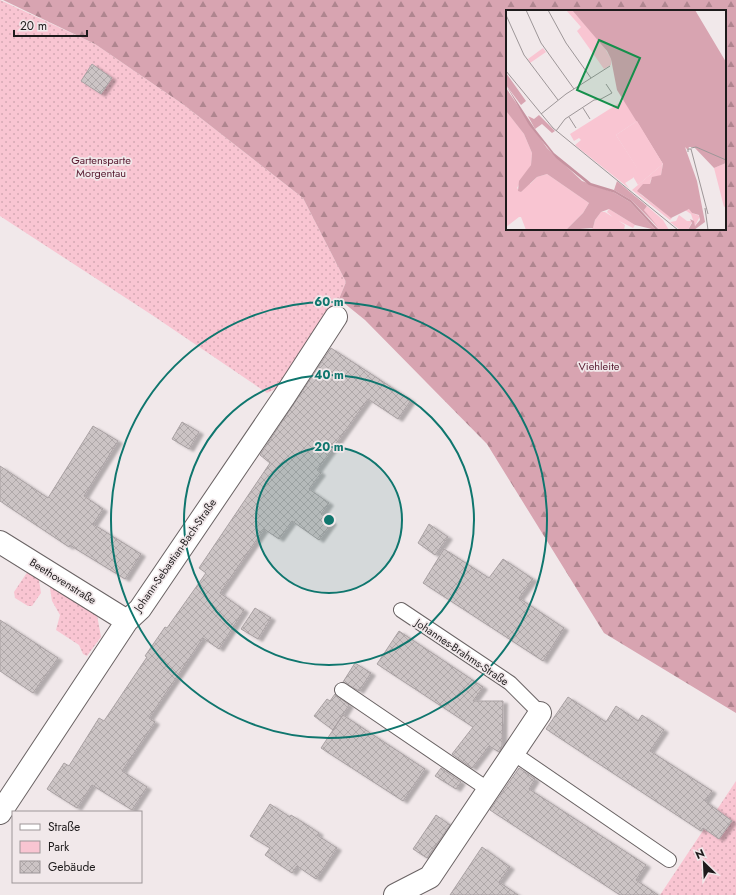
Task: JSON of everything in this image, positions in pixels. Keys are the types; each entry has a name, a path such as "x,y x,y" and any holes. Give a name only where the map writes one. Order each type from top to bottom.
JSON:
{"street":[{"name":"Johann-Sebastian-Bach-Straße","path":"0,813 127,621 140,609 284,397 336,317"},
{"name":"Beethovenstraße","path":"0,542 127,621"},
{"name":"Johannes-Brahms-Straße","path":"394,895 430,878 540,713"}],"lane":[{"name":"Johannes-Brahms-Straße","path":"400,610 510,683 540,713"},
{"path":"342,690 489,790"},
{"path":"513,753 669,860"}],"green space":[{"name":"Gartensparte Morgentau","path":"0,0 95,44 184,105 303,198 346,282 339,299 284,385 267,393 152,315 0,216"},
{"name":"Viehleite","path":"3,0 736,0 736,713 604,633 487,444 365,320 339,299 346,282 303,198 184,105 95,44"},
{"path":"30,568 38,574 41,593 32,606 28,606 15,598 14,592"},
{"path":"49,582 97,615 101,637 87,656 83,654 79,645 56,630 60,615 52,601"},
{"path":"736,781 736,895 660,895"}],"building":[{"path":"92,64 112,78 101,94 81,81"},
{"path":"331,348 411,400 398,419 368,399 317,470 321,473 309,489 329,503 321,514 332,522 319,540 292,521 279,539 264,529 220,593 244,610 219,649 203,638 149,718 155,722 122,771 147,787 132,810 92,785 77,808 47,789 64,763 69,766 99,718 104,721 147,657 145,656 206,573 199,568 270,463 260,455"},
{"path":"182,422 199,432 189,449 172,439"},
{"path":"93,426 118,441 84,496 103,509 93,524 141,554 125,579 70,545 69,547 0,501 0,466 48,498"},
{"path":"429,524 448,537 435,555 418,543"},
{"path":"444,549 489,578 503,559 533,579 519,598 564,628 543,661 423,583"},
{"path":"255,608 271,618 258,639 241,629"},
{"path":"0,620 58,658 33,693 0,671"},
{"path":"399,631 483,687 473,701 503,701 502,747 499,752 489,746 472,768 452,754 473,727 377,664"},
{"path":"355,663 371,673 359,691 343,682"},
{"path":"335,694 349,705 333,730 314,716 327,699 330,701"},
{"path":"568,697 606,722 616,706 638,721 642,715 664,730 650,751 712,791 705,801 732,821 719,839 703,828 701,831 546,729"},
{"path":"343,715 425,769 403,801 321,748"},
{"path":"441,768 461,782 456,789 435,776"},
{"path":"519,768 535,779 529,789 646,865 636,880 658,895 620,895 490,810"},
{"path":"270,804 290,817 291,815 310,827 319,833 317,835 337,848 316,879 297,866 292,873 265,855 270,848 250,836"},
{"path":"436,815 450,825 427,858 413,849"},
{"path":"482,847 510,867 499,882 518,895 450,895"}]}
